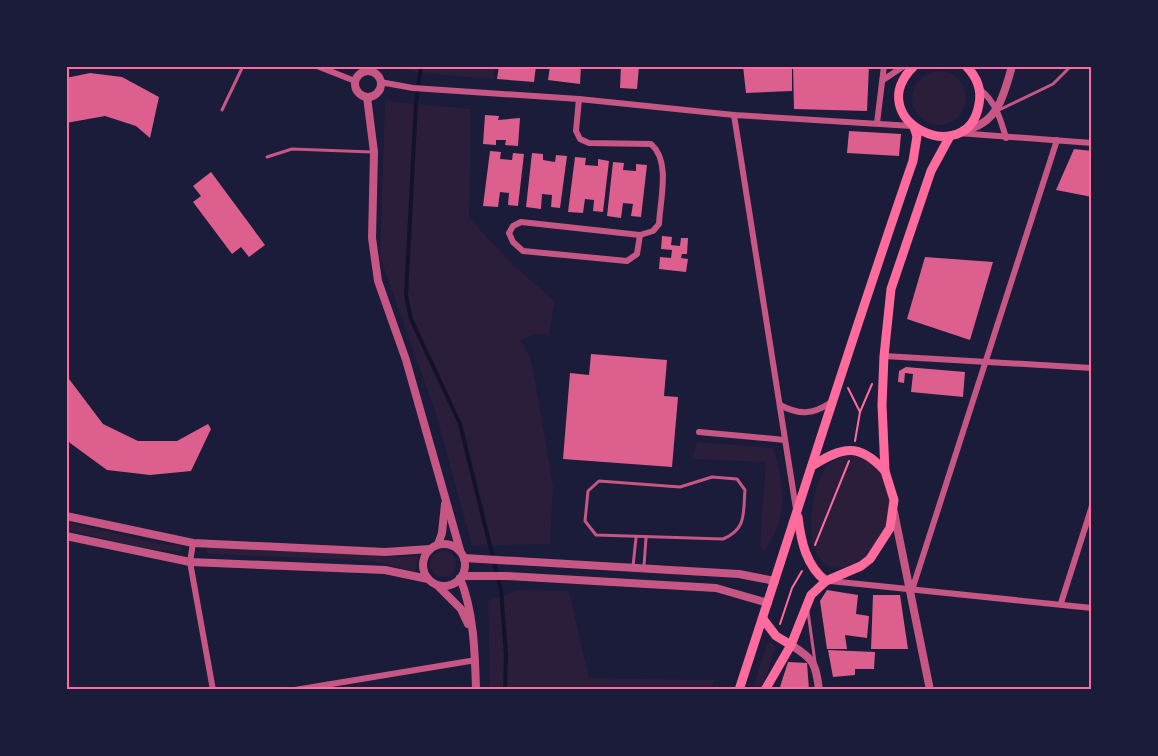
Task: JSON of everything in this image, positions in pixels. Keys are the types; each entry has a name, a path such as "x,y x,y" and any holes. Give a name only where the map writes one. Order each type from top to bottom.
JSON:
{"main road":[{"path":"739,690 797,515 840,372 913,161 917,136 902,110 900,100 902,82 914,66"},
{"path":"765,690 791,645 812,595 826,581 861,566 870,559 884,541 894,512 891,486 885,471 884,356 891,289 931,171 956,133 976,115 979,89 975,76 966,66"},
{"path":"913,126 932,136 956,133"},
{"path":"812,466 836,452 853,450 868,455 885,471"},
{"path":"797,515 808,560 819,576 826,581"},
{"path":"763,619 776,636 791,645"}],"street":[{"path":"317,66 355,81"},
{"path":"877,123 884,66"},
{"path":"883,80 905,66 914,66"},
{"path":"956,133 979,126 997,111 1012,66"},
{"path":"355,81 368,69 380,82 413,88 579,99 735,116 913,126"},
{"path":"355,81 357,92 367,97 377,93 380,82"},
{"path":"979,89 987,94 997,111 1006,138"},
{"path":"367,97 374,152 372,238 378,281 406,360 462,554 461,577 467,596 476,660 476,690"},
{"path":"579,99 576,131 580,139 589,143 651,144 659,151 662,161 659,224 653,231 640,235 521,222 513,226 509,233 513,242 523,251 627,261 637,254 640,235"},
{"path":"735,116 797,515"},
{"path":"956,133 1092,142"},
{"path":"912,590 1057,140"},
{"path":"884,356 1092,368"},
{"path":"780,405 805,414 818,411 830,403"},
{"path":"699,432 785,440"},
{"path":"438,544 442,533 445,494"},
{"path":"1061,603 1092,506"},
{"path":"894,512 912,590 930,690"},
{"path":"66,516 193,543 386,552 429,549 438,544 449,544 462,554 491,559 739,574 775,581"},
{"path":"66,536 190,562 385,570 428,579"},
{"path":"193,543 190,562 213,690"},
{"path":"429,549 423,560 424,573 461,609 472,634"},
{"path":"438,586 448,586 461,577 494,575 716,588 768,603"},
{"path":"826,581 1061,603 1092,608"},
{"path":"791,645 807,656 816,667 819,690"},
{"path":"295,690 476,660"}],"lane":[{"path":"222,110 243,66"},
{"path":"997,111 1053,84 1069,68"},
{"path":"267,157 292,149 374,152"},
{"path":"712,477 737,479 742,482 745,490 741,526 735,534 723,539 636,538 596,535 589,529 585,521 588,491 592,484 599,481 680,487 712,477"},
{"path":"632,567 636,538"},
{"path":"644,568 646,538"},
{"path":"807,606 816,667"}],"path":[{"path":"776,636 792,588 808,560 853,450 860,412 840,372"}],"shaded area":[{"path":"394,66 496,66 493,79 420,73"},
{"path":"939,71 949,73 958,79 964,88 966,98 964,108 958,117 949,123 939,125 929,123 920,117 914,108 912,98 914,88 920,79 929,73"},
{"path":"385,101 471,109 469,218 513,265 555,301 549,334 532,335 520,340 530,357 553,486 550,544 472,546 436,414 380,257"},
{"path":"697,442 773,448 782,488 781,515 772,540 764,552 760,545 766,462 692,459"},
{"path":"848,455 868,460 882,472 889,488 890,507 886,526 877,544 864,559 846,567 836,568 824,563 816,551 812,540 811,514 816,489 825,469 830,463"},
{"path":"66,522 156,543 181,546 183,550 145,548 108,540 66,529"},
{"path":"207,547 418,556 416,572 375,561 211,554 207,553"},
{"path":"443,551 452,555 456,564 452,573 443,577 434,573 430,564 434,555"},
{"path":"519,590 569,591 589,678 714,680 711,690 490,690 488,601"},
{"path":"768,641 776,645 762,690 752,690"}],"building":[{"path":"499,66 536,66 534,82 497,79"},
{"path":"550,66 581,66 580,84 548,80"},
{"path":"621,66 639,66 637,89 620,88"},
{"path":"743,66 792,66 792,91 746,93"},
{"path":"793,66 869,66 867,111 794,109"},
{"path":"90,73 122,77 159,97 150,138 136,126 105,116 66,123 66,78"},
{"path":"485,115 499,116 498,120 520,118 518,146 505,145 506,140 496,140 496,145 483,144"},
{"path":"849,131 901,134 899,156 847,153"},
{"path":"1074,149 1092,151 1092,197 1056,190"},
{"path":"490,151 501,152 500,159 512,160 513,153 524,154 518,206 508,205 509,193 500,192 498,207 483,206"},
{"path":"532,153 543,154 543,160 555,162 556,155 567,156 560,208 551,207 552,195 542,194 541,209 526,207"},
{"path":"575,157 586,158 585,165 598,166 598,159 609,161 603,212 593,211 594,200 585,199 583,213 568,212"},
{"path":"613,162 624,163 623,170 636,171 636,164 647,165 641,217 631,216 633,204 623,203 621,218 607,216"},
{"path":"211,172 265,245 249,257 241,247 232,254 193,202 201,196 193,186"},
{"path":"662,236 672,237 671,245 680,246 681,238 688,238 687,254 682,254 681,258 688,259 686,272 659,269 660,257 671,258 672,250 661,249"},
{"path":"925,257 993,262 970,340 907,319"},
{"path":"591,354 667,360 664,396 678,397 672,467 563,459 570,373 589,375"},
{"path":"906,367 965,372 963,397 911,392 913,374 905,373 904,383 898,382 899,371"},
{"path":"66,375 103,424 138,441 177,441 208,424 211,429 191,471 150,475 107,470 70,443 66,437"},
{"path":"827,590 858,595 856,614 869,616 867,638 845,635 847,649 827,649 820,601"},
{"path":"873,595 900,595 908,649 871,649"},
{"path":"828,650 875,652 874,669 855,669 855,675 833,677"},
{"path":"788,662 807,663 809,690 779,690"}],"waterway":[{"path":"421,66 416,103 406,296 411,319 460,424 501,590 506,655 505,690"}]}
